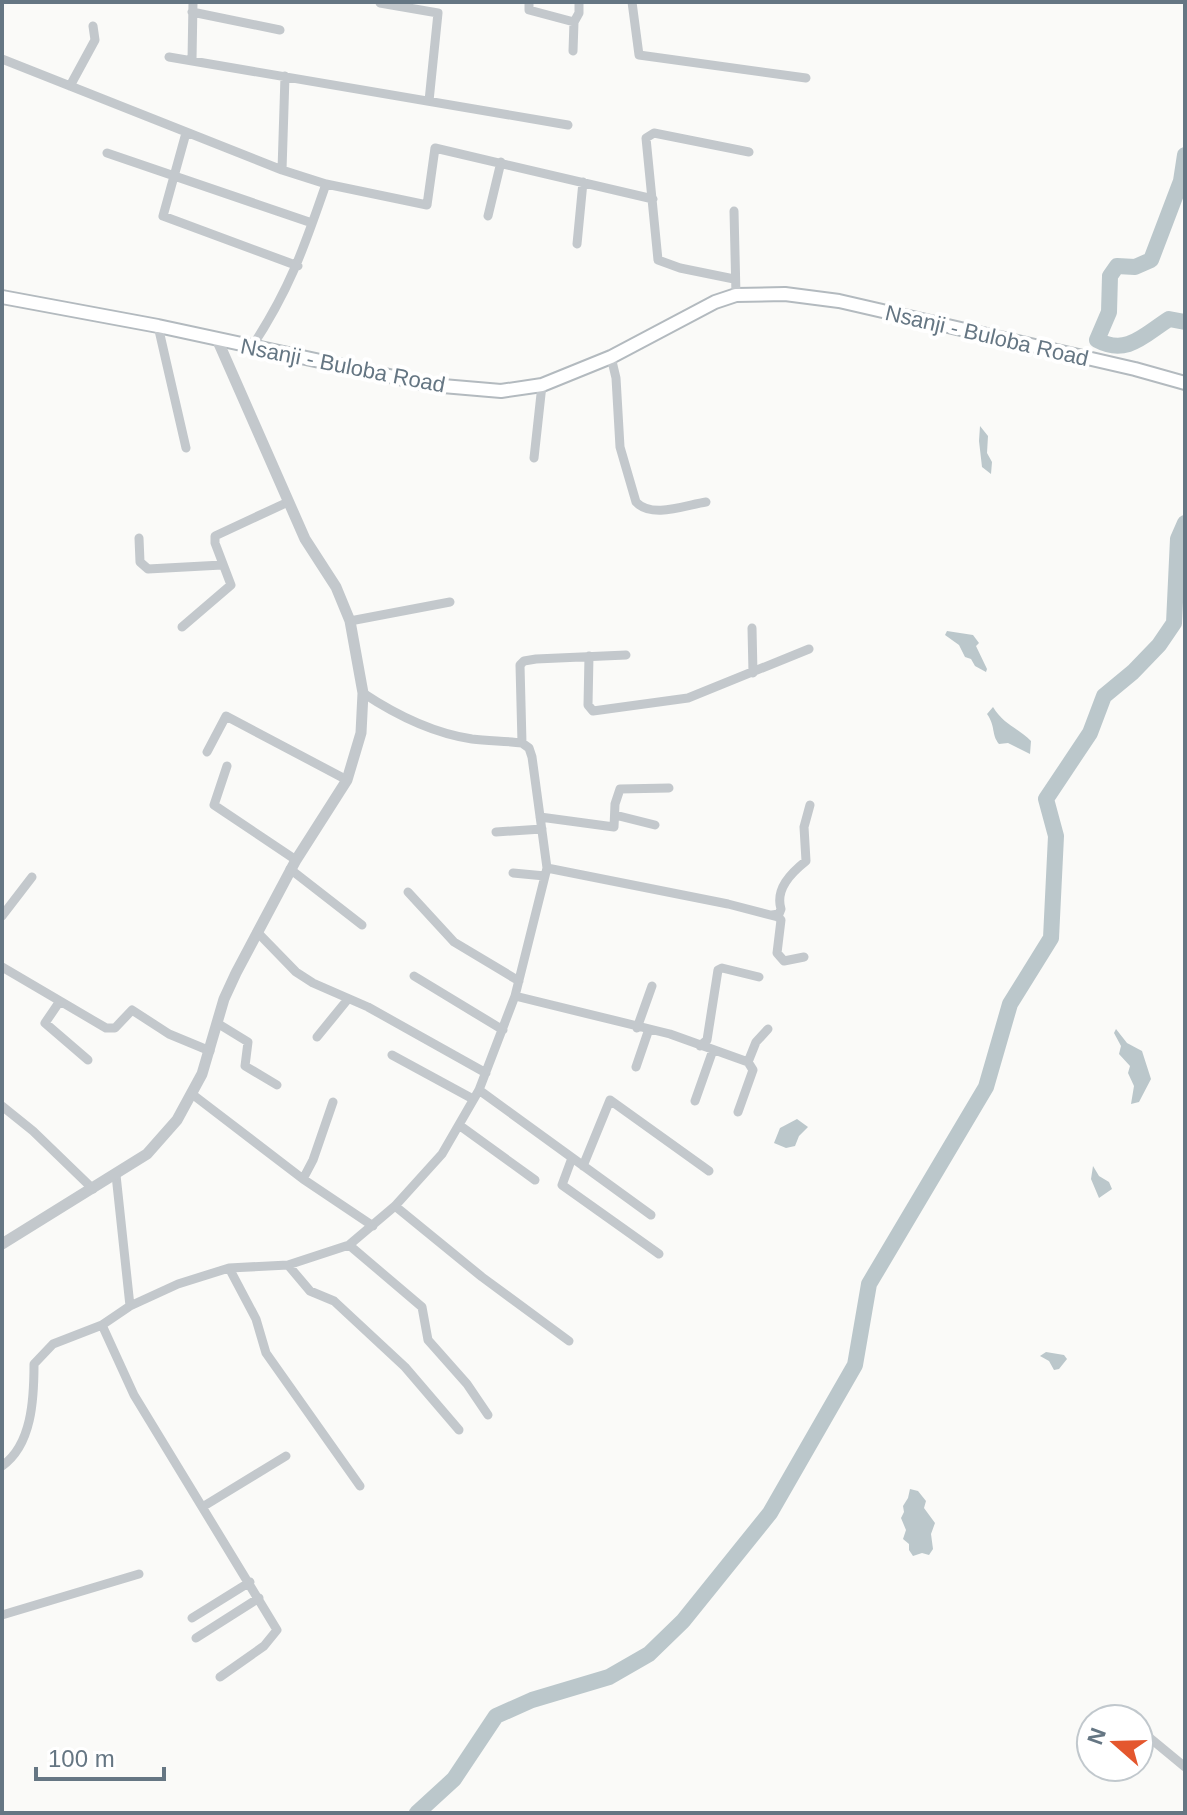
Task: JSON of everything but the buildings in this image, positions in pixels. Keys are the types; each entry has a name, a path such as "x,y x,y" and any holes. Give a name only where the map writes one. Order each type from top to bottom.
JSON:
{"main road":[{"name":"Nsanji - Buloba Road","path":"2,297 158,326 431,385 501,391 542,385 611,357 715,302 736,295 785,294 839,301 1185,383"}],"street":[{"path":"529,2 529,10 574,22"},
{"path":"632,2 639,55 806,78"},
{"path":"380,3 438,13 429,101"},
{"path":"573,51 574,22 579,13 579,3"},
{"path":"192,60 192,7 280,30"},
{"path":"70,86 95,40 93,26"},
{"path":"169,57 568,125"},
{"path":"2,59 186,133 326,184 427,205 435,148 653,199"},
{"path":"282,170 285,76"},
{"path":"186,133 163,216 298,266"},
{"path":"734,279 660,261 657,257 646,138 652,133 749,152"},
{"path":"107,153 312,223"},
{"path":"488,216 501,162"},
{"path":"577,244 583,182"},
{"path":"251,348 275,312 298,266 326,184"},
{"path":"734,211 736,295"},
{"path":"158,326 186,448"},
{"path":"2,1244 116,1175 159,1142 192,1094 210,1051 224,999 293,864 347,780 361,733 363,693 350,621 336,587 305,539 217,339"},
{"path":"611,357 616,378 620,447 636,502 642,509 652,511 706,502"},
{"path":"534,458 542,385"},
{"path":"182,627 231,585 215,543 218,533 288,502"},
{"path":"139,538 140,562 148,569 222,565"},
{"path":"350,621 450,602"},
{"path":"752,628 753,673"},
{"path":"589,656 587,693 588,705 593,711 688,698 809,649"},
{"path":"522,743 520,665 524,661 626,655"},
{"path":"2,1466 15,1457 23,1438 34,1397 34,1364 53,1344 102,1325 130,1306 178,1284 229,1268 288,1265 349,1245 395,1206 442,1154 476,1095 515,996 546,872 532,757 529,748 522,743 445,734 391,711 363,693"},
{"path":"207,752 226,716 347,780"},
{"path":"227,766 214,805 293,864 362,925"},
{"path":"540,817 614,827 620,789 669,788"},
{"path":"772,915 779,914 781,909 778,900 782,887 806,861 804,827 810,805"},
{"path":"615,815 655,825"},
{"path":"496,832 542,829"},
{"path":"513,873 546,872 728,904 772,915 781,920 777,953 784,961 804,957"},
{"path":"2,916 32,877"},
{"path":"408,892 454,942 519,981"},
{"path":"257,932 296,972 313,983 368,1007 486,1073"},
{"path":"2,967 106,1028 115,1028 132,1010 169,1034 210,1051"},
{"path":"700,1046 707,1040 718,970 722,968 759,977"},
{"path":"414,976 503,1030"},
{"path":"637,1028 652,986"},
{"path":"515,996 670,1034 748,1062 753,1070 738,1112"},
{"path":"317,1037 348,999"},
{"path":"60,1001 45,1023 88,1060"},
{"path":"217,1023 248,1042 245,1066 277,1085"},
{"path":"636,1067 649,1029"},
{"path":"748,1062 756,1042 768,1029"},
{"path":"695,1101 713,1050"},
{"path":"392,1055 476,1095 651,1215"},
{"path":"192,1094 303,1179 373,1226"},
{"path":"583,1166 610,1100 709,1171"},
{"path":"303,1179 313,1160 333,1102"},
{"path":"3,1109 93,1189"},
{"path":"459,1125 535,1180"},
{"path":"572,1158 562,1185 659,1254"},
{"path":"116,1175 130,1306"},
{"path":"395,1206 482,1277 569,1341"},
{"path":"349,1245 422,1307 428,1340 467,1384 488,1415"},
{"path":"288,1265 310,1291 334,1301 405,1367 459,1430"},
{"path":"229,1268 256,1319 266,1353 360,1486"},
{"path":"102,1325 134,1395 277,1630 264,1646 220,1677"},
{"path":"204,1506 286,1456"},
{"path":"2,1615 139,1574"},
{"path":"192,1618 250,1582"},
{"path":"196,1638 259,1598"},
{"path":"1155,1742 1185,1767"}],"shaded area":[{"path":"980,426 988,436 991,474 982,467"},
{"path":"947,631 973,635 979,643 976,646 986,672 965,657 959,645 945,635"},
{"path":"993,707 1001,718 1031,741 1030,754 1008,743 999,744 987,714"},
{"path":"1116,1029 1127,1043 1142,1051 1151,1079 1139,1102 1131,1104 1134,1086 1128,1073 1130,1066 1119,1054 1121,1046 1114,1033"},
{"path":"797,1119 808,1127 795,1146 786,1148 774,1143 780,1128"},
{"path":"1093,1166 1112,1189 1099,1198 1091,1179"},
{"path":"1046,1352 1064,1355 1067,1359 1059,1369 1054,1370 1049,1361 1040,1356"},
{"path":"910,1489 918,1491 926,1501 924,1508 935,1523 931,1534 933,1549 929,1555 922,1553 913,1556 909,1544 903,1539 906,1530 901,1518"}],"waterway":[{"path":"1185,155 1181,181 1151,260 1135,267 1117,266 1110,276 1109,312 1097,340 1117,346 1126,345 1169,319 1185,322"},
{"path":"417,1813 454,1779 496,1716 532,1700 609,1677 649,1654 683,1621 770,1513 855,1365 869,1284 986,1087 1010,1004 1051,938 1056,836 1046,799 1090,733 1104,696 1159,645 1174,623 1178,539 1185,523"}]}
